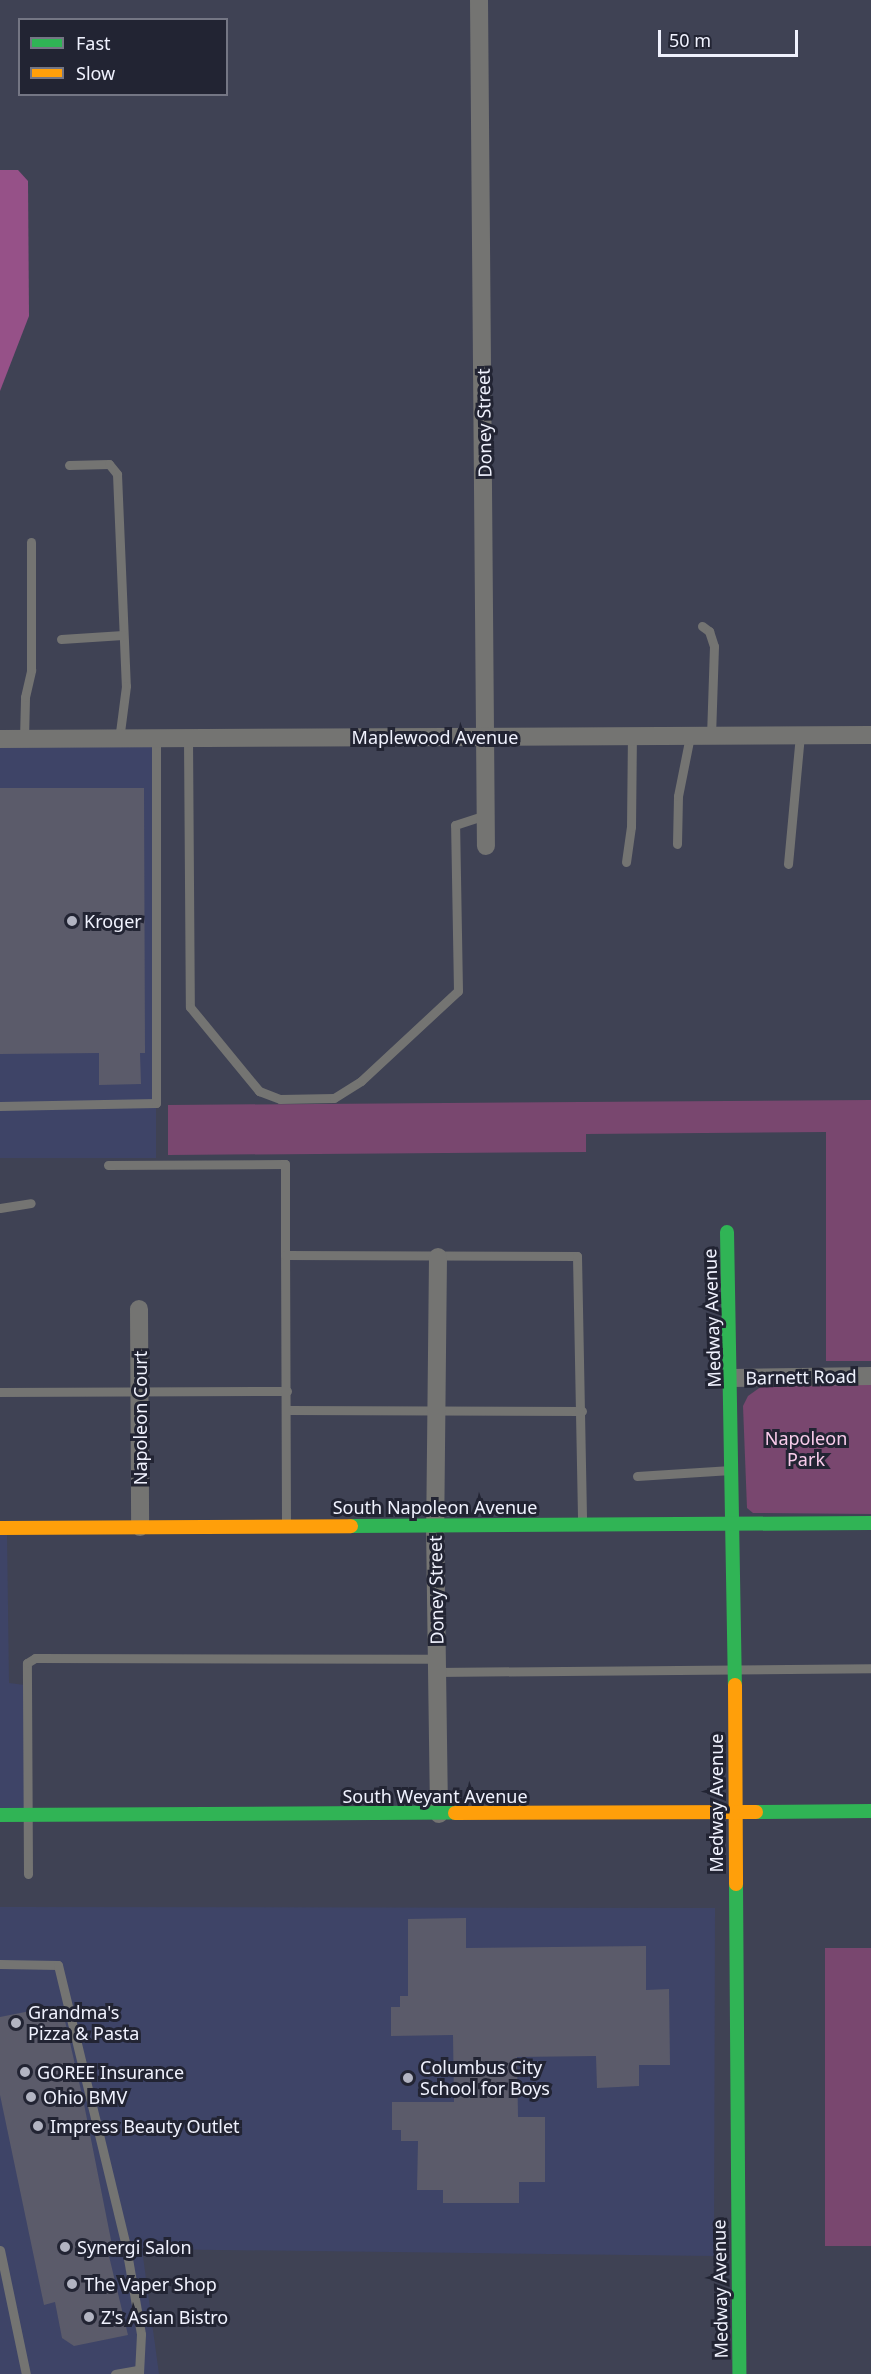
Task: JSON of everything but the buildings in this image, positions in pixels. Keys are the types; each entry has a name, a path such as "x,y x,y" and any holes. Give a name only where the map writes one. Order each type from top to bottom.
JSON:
{"street":[{"name":"Doney Street","path":"479,0 485,471 483,737 486,846"},
{"name":"Maplewood Avenue","path":"0,739 871,735"},
{"name":"Medway Avenue","path":"727,1232 734,1524 734,1811 740,2374"},
{"name":"Doney Street","path":"438,1257 435,1525 439,1814"},
{"name":"Napoleon Court","path":"140,1309 140,1527"},
{"name":"Barnett Road","path":"732,1378 871,1376"},
{"name":"South Napoleon Avenue","path":"0,1528 871,1523"},
{"name":"South Weyant Avenue","path":"0,1815 871,1811"}],"lane":[{"path":"69,465 109,464 117,474 126,686 119,740"},
{"path":"24,739 25,697 31,670 31,542"},
{"path":"702,626 709,631 714,646 711,735"},
{"path":"61,639 123,635"},
{"path":"788,864 800,735"},
{"path":"626,862 631,827 632,736"},
{"path":"677,844 678,796 690,736"},
{"path":"0,1106 156,1104 156,739"},
{"path":"188,739 190,1007 260,1091 279,1099 334,1098 361,1081 458,992 455,825 486,815"},
{"path":"108,1165 285,1164 288,1410 286,1526"},
{"path":"0,1208 31,1203"},
{"path":"285,1255 577,1256 582,1411 582,1524"},
{"path":"0,1392 140,1389 287,1391"},
{"path":"288,1410 582,1411"},
{"path":"637,1476 733,1470"},
{"path":"28,1874 27,1663 35,1658 436,1665 871,1668"},
{"path":"0,1964 58,1965 126,2247 141,2334 138,2372 115,2374"},
{"path":"0,2250 26,2374"}],"shaded area":[{"path":"0,170 18,170 28,181 29,316 0,391"},
{"name":"Kroger","path":"0,738 156,738 156,1158 0,1158"},
{"path":"0,1532 7,1532 9,1683 25,1685 24,1815 0,1816"},
{"name":"Columbus City School for Boys","path":"0,1907 715,1908 714,2256 142,2249 159,2374 0,2374"}],"green space":[{"path":"871,1100 871,1361 826,1361 826,1132 586,1134 586,1152 168,1155 168,1105"},
{"name":"Napoleon Park","path":"871,1384 871,1514 753,1513 747,1508 743,1406 748,1396 762,1386"},
{"path":"825,1948 871,1948 871,2246 825,2246"}],"traffic: fast":[{"path":"727,1232 735,1685"},
{"path":"351,1526 871,1523"},
{"path":"756,1812 871,1811"},
{"path":"0,1815 455,1813"},
{"path":"736,1884 739,2374"}],"traffic: slow":[{"path":"0,1528 351,1526"},
{"path":"735,1685 736,1884"},
{"path":"455,1813 756,1812"}],"place":[{"name":"Kroger","path":"72,921"},
{"name":"Grandma's Pizza & Pasta","path":"16,2023"},
{"name":"GOREE Insurance","path":"25,2072"},
{"name":"Columbus City School for Boys","path":"408,2078"},
{"name":"Ohio BMV","path":"31,2097"},
{"name":"Impress Beauty Outlet","path":"38,2126"},
{"name":"Synergi Salon","path":"65,2247"},
{"name":"The Vaper Shop","path":"72,2284"},
{"name":"Z's Asian Bistro","path":"89,2317"}]}
